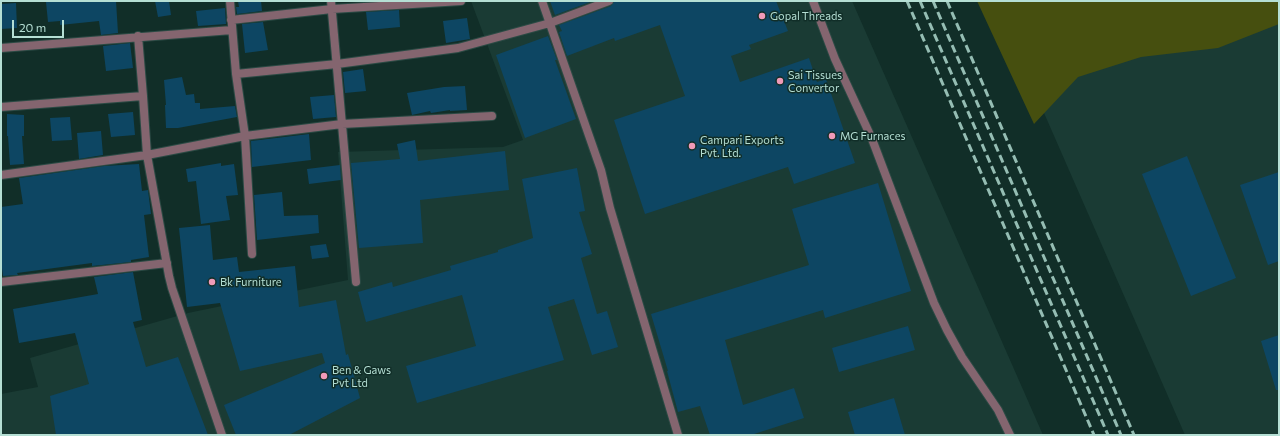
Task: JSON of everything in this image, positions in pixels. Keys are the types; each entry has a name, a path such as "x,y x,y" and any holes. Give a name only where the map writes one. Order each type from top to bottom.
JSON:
{"street":[{"path":"230,1 236,74 245,136 252,254"},
{"path":"232,20 331,5 461,1"},
{"path":"542,1 600,170 678,435"},
{"path":"236,74 337,64 458,48 550,23 609,1"},
{"path":"813,1 835,59 872,139 934,303 946,330 962,357 998,410 1010,435"},
{"path":"331,5 356,282"},
{"path":"1,48 138,36 232,30"},
{"path":"138,36 147,155 172,288 222,435"},
{"path":"1,107 143,96"},
{"path":"1,175 147,155 245,136 342,124 492,116"},
{"path":"1,282 167,263"}],"shaded area":[{"path":"471,1 852,1 1043,435 1,435 1,394 38,387 30,358 188,313 348,280 338,152 503,147 523,140"},
{"path":"977,1 1279,1 1279,24 1218,48 1141,57 1078,77 1034,124"},
{"path":"995,1 1279,1 1279,435 1185,435"}],"building":[{"path":"116,1 118,33 101,35 99,21 60,25 60,21 48,22 46,2"},
{"path":"155,1 169,1 171,15 158,17"},
{"path":"238,1 261,1 262,11 237,14 236,7 239,7"},
{"path":"550,1 593,1 555,15"},
{"path":"614,1 776,1 788,31 749,45 751,49 731,56 740,82 809,58 817,82 826,79 855,163 794,184 788,167 645,214 614,120 685,96 660,25 615,41 614,38 567,56 559,32 562,31 559,25 611,6"},
{"path":"16,3 17,28 1,29 1,4"},
{"path":"225,8 226,24 198,26 196,11"},
{"path":"399,10 400,27 368,30 366,12"},
{"path":"467,18 470,39 446,43 443,21"},
{"path":"263,22 268,50 245,53 242,24"},
{"path":"548,36 576,119 525,138 496,55"},
{"path":"130,43 133,68 106,71 103,46"},
{"path":"363,69 366,91 345,93 343,72"},
{"path":"182,77 186,95 194,94 195,103 200,103 200,109 235,106 237,117 178,128 166,128 164,80"},
{"path":"465,86 467,110 450,110 431,113 430,111 412,115 407,93 444,87"},
{"path":"334,95 336,117 313,119 310,97"},
{"path":"133,112 135,135 111,137 108,114"},
{"path":"7,114 24,115 24,136 22,136 24,164 10,165 7,136"},
{"path":"70,117 72,140 52,141 50,118"},
{"path":"101,131 103,155 79,159 77,133"},
{"path":"309,134 311,160 252,167 251,141"},
{"path":"415,140 418,161 505,151 509,190 420,200 423,243 359,248 351,163 400,159 397,144"},
{"path":"1187,156 1236,278 1191,296 1142,174"},
{"path":"221,163 221,166 234,164 238,195 226,196 230,220 201,224 196,181 188,182 186,169"},
{"path":"139,164 142,191 148,190 151,214 144,215 149,257 131,260 131,262 92,266 92,263 3,276 1,261 1,207 23,204 19,178 104,166"},
{"path":"340,165 341,180 309,184 307,169"},
{"path":"577,168 585,211 579,212 592,254 581,258 597,314 607,311 618,347 592,355 574,299 548,307 564,360 417,403 406,366 476,346 462,295 366,322 358,292 392,282 393,287 451,270 450,266 498,252 498,250 533,238 522,179"},
{"path":"1279,172 1279,261 1268,265 1240,185"},
{"path":"878,183 911,291 825,318 823,310 725,340 743,405 794,388 804,418 751,435 710,435 700,406 678,412 668,371 651,314 809,265 792,209"},
{"path":"282,192 284,216 318,215 319,233 257,240 254,195"},
{"path":"210,225 213,260 237,257 239,272 295,266 299,307 336,300 346,355 348,354 360,398 289,435 236,435 224,405 325,363 322,353 240,371 220,303 187,307 179,228"},
{"path":"326,244 329,257 312,259 310,246"},
{"path":"133,272 142,320 133,322 146,367 178,357 208,435 56,435 50,396 89,384 75,333 19,343 13,309 98,294 94,277"},
{"path":"908,326 915,350 839,372 832,348"},
{"path":"1279,335 1279,390 1276,390 1261,341"},
{"path":"894,398 905,435 855,435 848,412"}],"railway":[{"path":"907,1 1094,435"},
{"path":"920,1 1108,435"},
{"path":"933,1 1121,435"},
{"path":"947,1 1134,435"}],"place":[{"name":"Gopal Threads","path":"762,16"},
{"name":"Sai Tissues Convertor","path":"780,81"},
{"name":"MG Furnaces","path":"832,136"},
{"name":"Campari Exports Pvt. Ltd.","path":"692,146"},
{"name":"Bk Furniture","path":"212,282"},
{"name":"Ben & Gaws Pvt Ltd","path":"324,376"}]}
